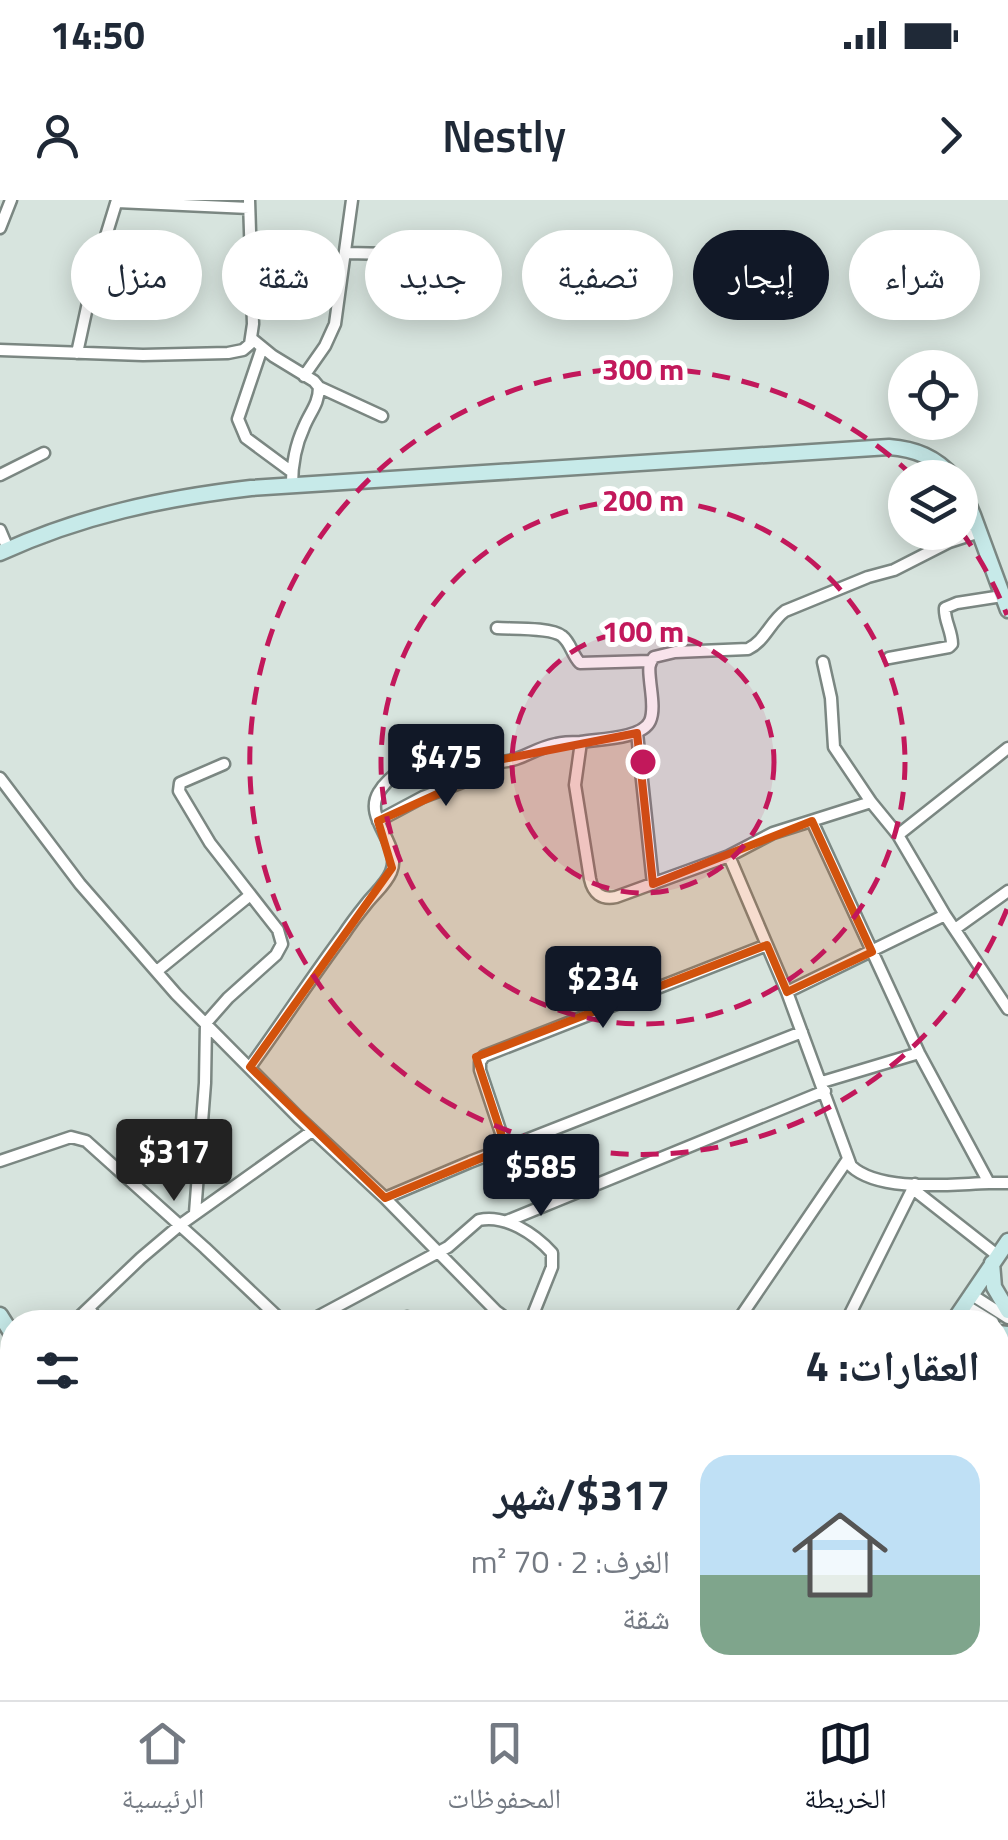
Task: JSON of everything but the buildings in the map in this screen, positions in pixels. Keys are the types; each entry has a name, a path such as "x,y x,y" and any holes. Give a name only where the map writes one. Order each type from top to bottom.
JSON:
{"street":[{"path":"0,228 12,200"},
{"path":"304,376 326,346 336,324 352,200"},
{"path":"0,350 143,355 228,354 243,350 250,344 253,324 249,204 117,201 94,275 77,352"},
{"path":"346,252 365,253"},
{"path":"251,338 320,387 382,416"},
{"path":"262,348 238,419 246,438 292,479"},
{"path":"292,479 304,425 316,406 320,387"},
{"path":"0,530 4,551 70,525 142,505 292,479 889,446 911,449 933,460"},
{"path":"0,475 44,452"},
{"path":"889,658 952,644 945,608 957,603 1005,603 978,527"},
{"path":"496,628 556,632 566,640 580,663 650,661 675,652 748,648 763,638 777,617 800,604 894,570 948,542 980,532"},
{"path":"378,821 423,797 468,780 488,762 517,760 556,744 637,733 652,715 650,661"},
{"path":"822,662 832,698 834,747 870,802 898,835 945,915 1008,1008"},
{"path":"637,733 653,884"},
{"path":"250,1067 390,873 392,854 374,804 380,790 425,754 453,742 467,740 475,744 488,762"},
{"path":"581,742 575,785 592,887 598,895 611,898 729,856 773,833 870,802"},
{"path":"898,835 1008,748"},
{"path":"195,1213 206,1023 276,955 282,941 278,930 210,843 179,790 180,783 188,778 224,764"},
{"path":"0,778 80,884 157,971 312,1131 386,1198 495,1310"},
{"path":"812,821 920,1053 989,1183"},
{"path":"729,856 787,992 852,1166 866,1177 914,1187 1008,1183"},
{"path":"955,929 1008,891"},
{"path":"157,971 249,896"},
{"path":"996,899 1008,908"},
{"path":"787,992 945,915"},
{"path":"506,1148 480,1070 484,1056 767,945"},
{"path":"386,1198 802,1032"},
{"path":"507,1220 824,1087 920,1053"},
{"path":"88,1310 195,1213 312,1131"},
{"path":"0,1161 71,1137 86,1141 270,1310"},
{"path":"745,1310 848,1159"},
{"path":"914,1187 994,1259 994,1287 1005,1310"},
{"path":"852,1310 914,1187"},
{"path":"330,1310 438,1252 479,1220 493,1218 507,1220 554,1256 535,1310"},
{"path":"962,1310 1008,1241"},
{"path":"969,1300 995,1310"},
{"path":"969,1300 979,1310"}],"highlighted area":[{"path":"637,733 653,884 812,821 872,952 787,992 767,945 476,1057 506,1148 385,1198 250,1067 392,868 378,821 468,780 488,762"}]}
